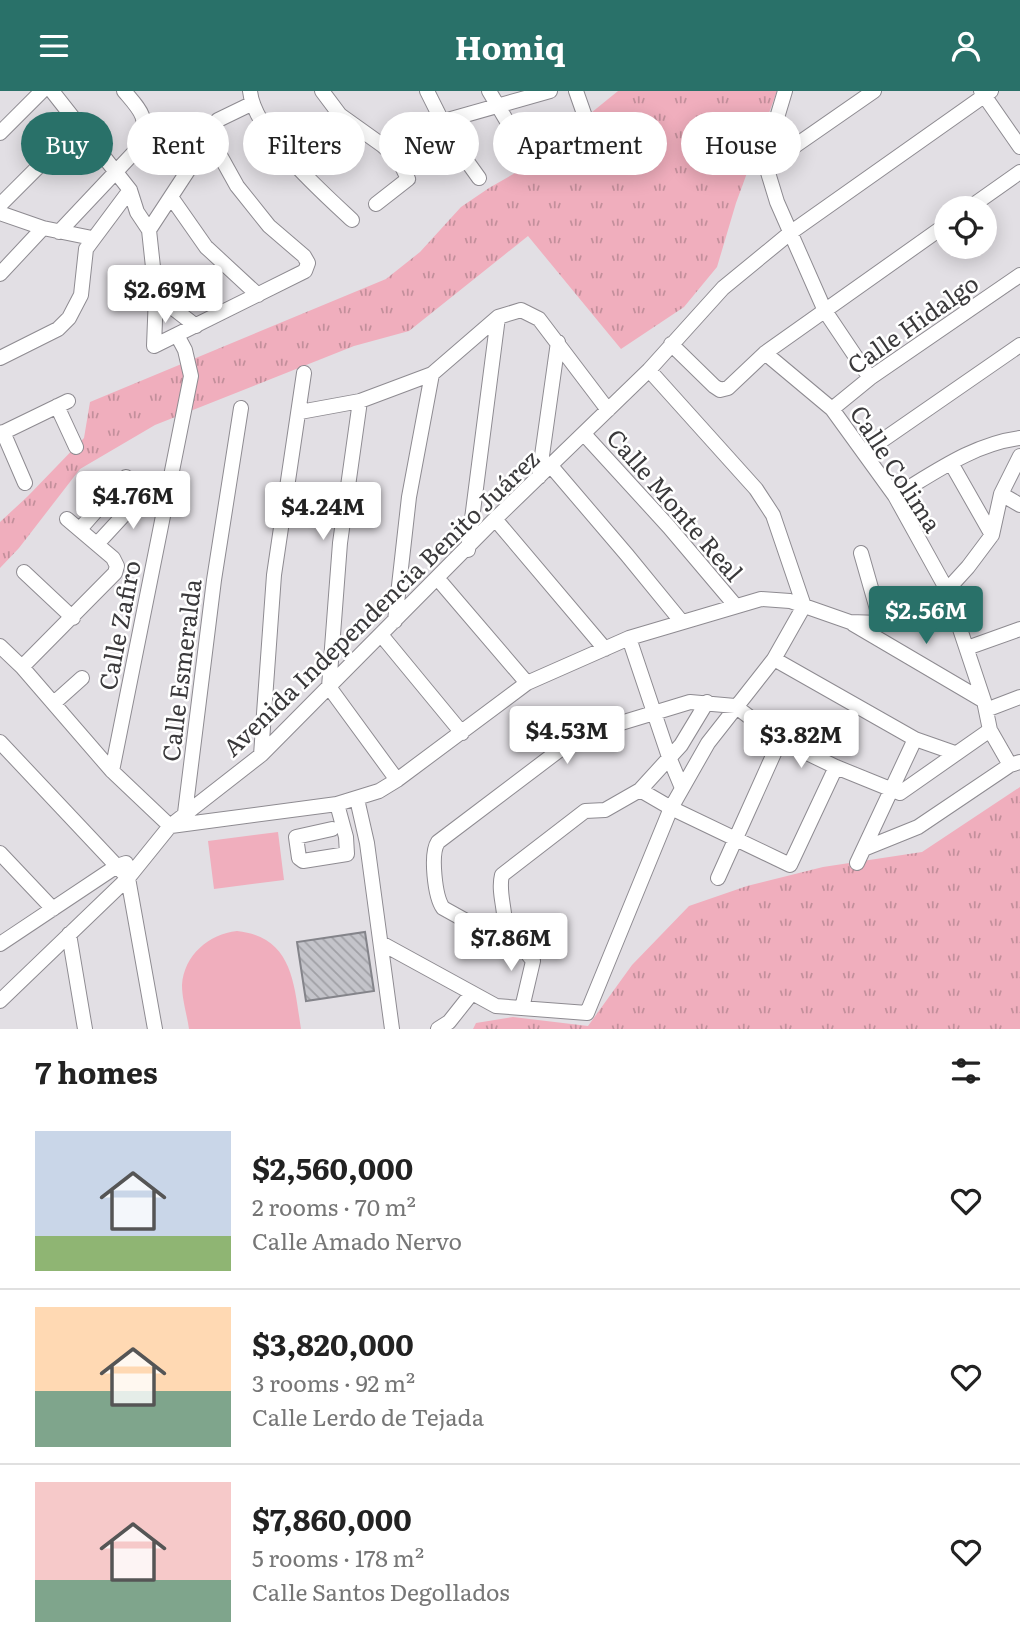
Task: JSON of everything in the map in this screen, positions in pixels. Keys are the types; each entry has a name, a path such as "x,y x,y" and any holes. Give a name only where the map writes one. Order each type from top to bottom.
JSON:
{"street":[{"path":"0,134 42,91"},
{"path":"52,91 68,112"},
{"path":"59,232 142,143 146,126 142,112 124,91"},
{"path":"322,91 338,112"},
{"path":"427,91 439,112"},
{"path":"489,91 500,112"},
{"path":"478,112 550,91"},
{"path":"576,91 583,112"},
{"path":"779,112 785,91"},
{"path":"801,142 874,91"},
{"path":"985,93 1020,146"},
{"name":"Avenida Independencia Benito Juárez","path":"0,1002 128,877 170,826 261,755 382,636 468,550 495,519 649,370 723,288 790,233 985,93"},
{"path":"228,112 251,94 261,112"},
{"path":"113,169 130,190 137,212 149,230 156,295 155,346 306,271 308,263 304,256 269,226 229,172"},
{"path":"986,196 1020,171"},
{"path":"0,205 30,175"},
{"path":"149,230 185,175"},
{"path":"304,175 352,220"},
{"path":"376,204 408,179 406,175"},
{"path":"768,175 776,202 825,311 870,377"},
{"path":"0,358 58,329 69,318 81,295 86,250 92,238 130,190"},
{"path":"171,197 206,247 258,295"},
{"path":"0,212 43,228 92,238"},
{"path":"0,274 43,228"},
{"path":"671,344 714,386 720,390 728,388 765,353 934,233"},
{"name":"Calle Hidalgo","path":"832,409 870,377 1020,275"},
{"path":"156,295 196,326"},
{"path":"300,412 360,401 432,374 498,317 521,310 539,319 608,410"},
{"path":"468,550 498,317"},
{"name":"Calle Zafiro","path":"112,771 191,376 185,350 177,335"},
{"path":"539,477 558,342"},
{"path":"864,453 1020,345"},
{"name":"Calle Colima","path":"765,353 832,409 895,496 947,590 985,706 990,730 1015,763"},
{"path":"381,943 496,1006 587,1013 671,808 708,743 774,659 804,605 773,515 756,489 649,370"},
{"path":"261,755 274,575 304,373"},
{"path":"395,621 409,497 432,374"},
{"path":"360,401 340,543 328,687 397,780"},
{"path":"25,483 2,433 62,404 76,447"},
{"name":"Calle Esmeralda","path":"185,813 214,580 241,408"},
{"name":"Calle Monte Real","path":"584,433 735,605"},
{"path":"895,496 975,450 1002,440 1020,437"},
{"path":"850,622 881,623 905,619 924,609 947,590 992,535 1000,494 1020,456"},
{"path":"951,463 992,535"},
{"path":"551,466 681,621"},
{"path":"80,529 126,477"},
{"path":"1000,494 1020,506"},
{"path":"97,544 133,505 164,506"},
{"path":"22,667 115,573 117,566 113,558 67,519"},
{"path":"495,519 605,649"},
{"path":"861,553 881,623"},
{"path":"24,572 73,618"},
{"path":"438,579 527,683"},
{"path":"0,646 22,667 112,771 170,826 357,799 397,780 527,683 629,638 761,599 790,601 850,622 985,706 1020,697"},
{"path":"967,648 1020,629"},
{"path":"382,636 462,733"},
{"path":"629,638 682,788"},
{"path":"774,659 915,739 955,753"},
{"path":"54,703 82,678"},
{"path":"522,1008 533,961 520,944 503,936 496,938 443,908 438,901 435,847 578,736 690,702 735,706 780,740 892,792 900,793 990,730"},
{"path":"503,936 505,928 499,885 502,875 585,811 605,810 640,790 681,745 707,702"},
{"path":"857,863 915,739"},
{"path":"718,878 780,740"},
{"path":"0,742 128,877 155,1029"},
{"path":"866,848 918,827 1015,763"},
{"path":"640,790 671,808 790,865 836,767"},
{"path":"357,799 367,843 393,1029"},
{"path":"332,829 296,837 299,858 303,861 347,854 346,837 337,804"},
{"path":"0,853 53,908"},
{"path":"0,944 117,866 144,857"},
{"path":"69,934 85,1029"},
{"path":"438,1029 449,1021 472,993"}],"green space":[{"path":"618,91 777,91 769,112 681,112 681,175 746,175 717,267 684,307 621,349 528,236 409,331 354,346 155,425 80,469 19,548 0,568 0,522 84,438 90,402 386,279 420,252 461,207 512,175 667,175 667,112 592,112"},
{"path":"1020,787 1020,1029 473,1029 476,1023 513,1017 588,1026 632,965 689,906 747,886 823,867 922,852"},
{"path":"278,832 284,880 214,889 208,841"},
{"path":"237,931 256,935 280,953 292,980 301,1029 189,1029 182,985 188,964 208,941"}],"building":[{"path":"365,932 374,991 306,1001 297,942"}]}
